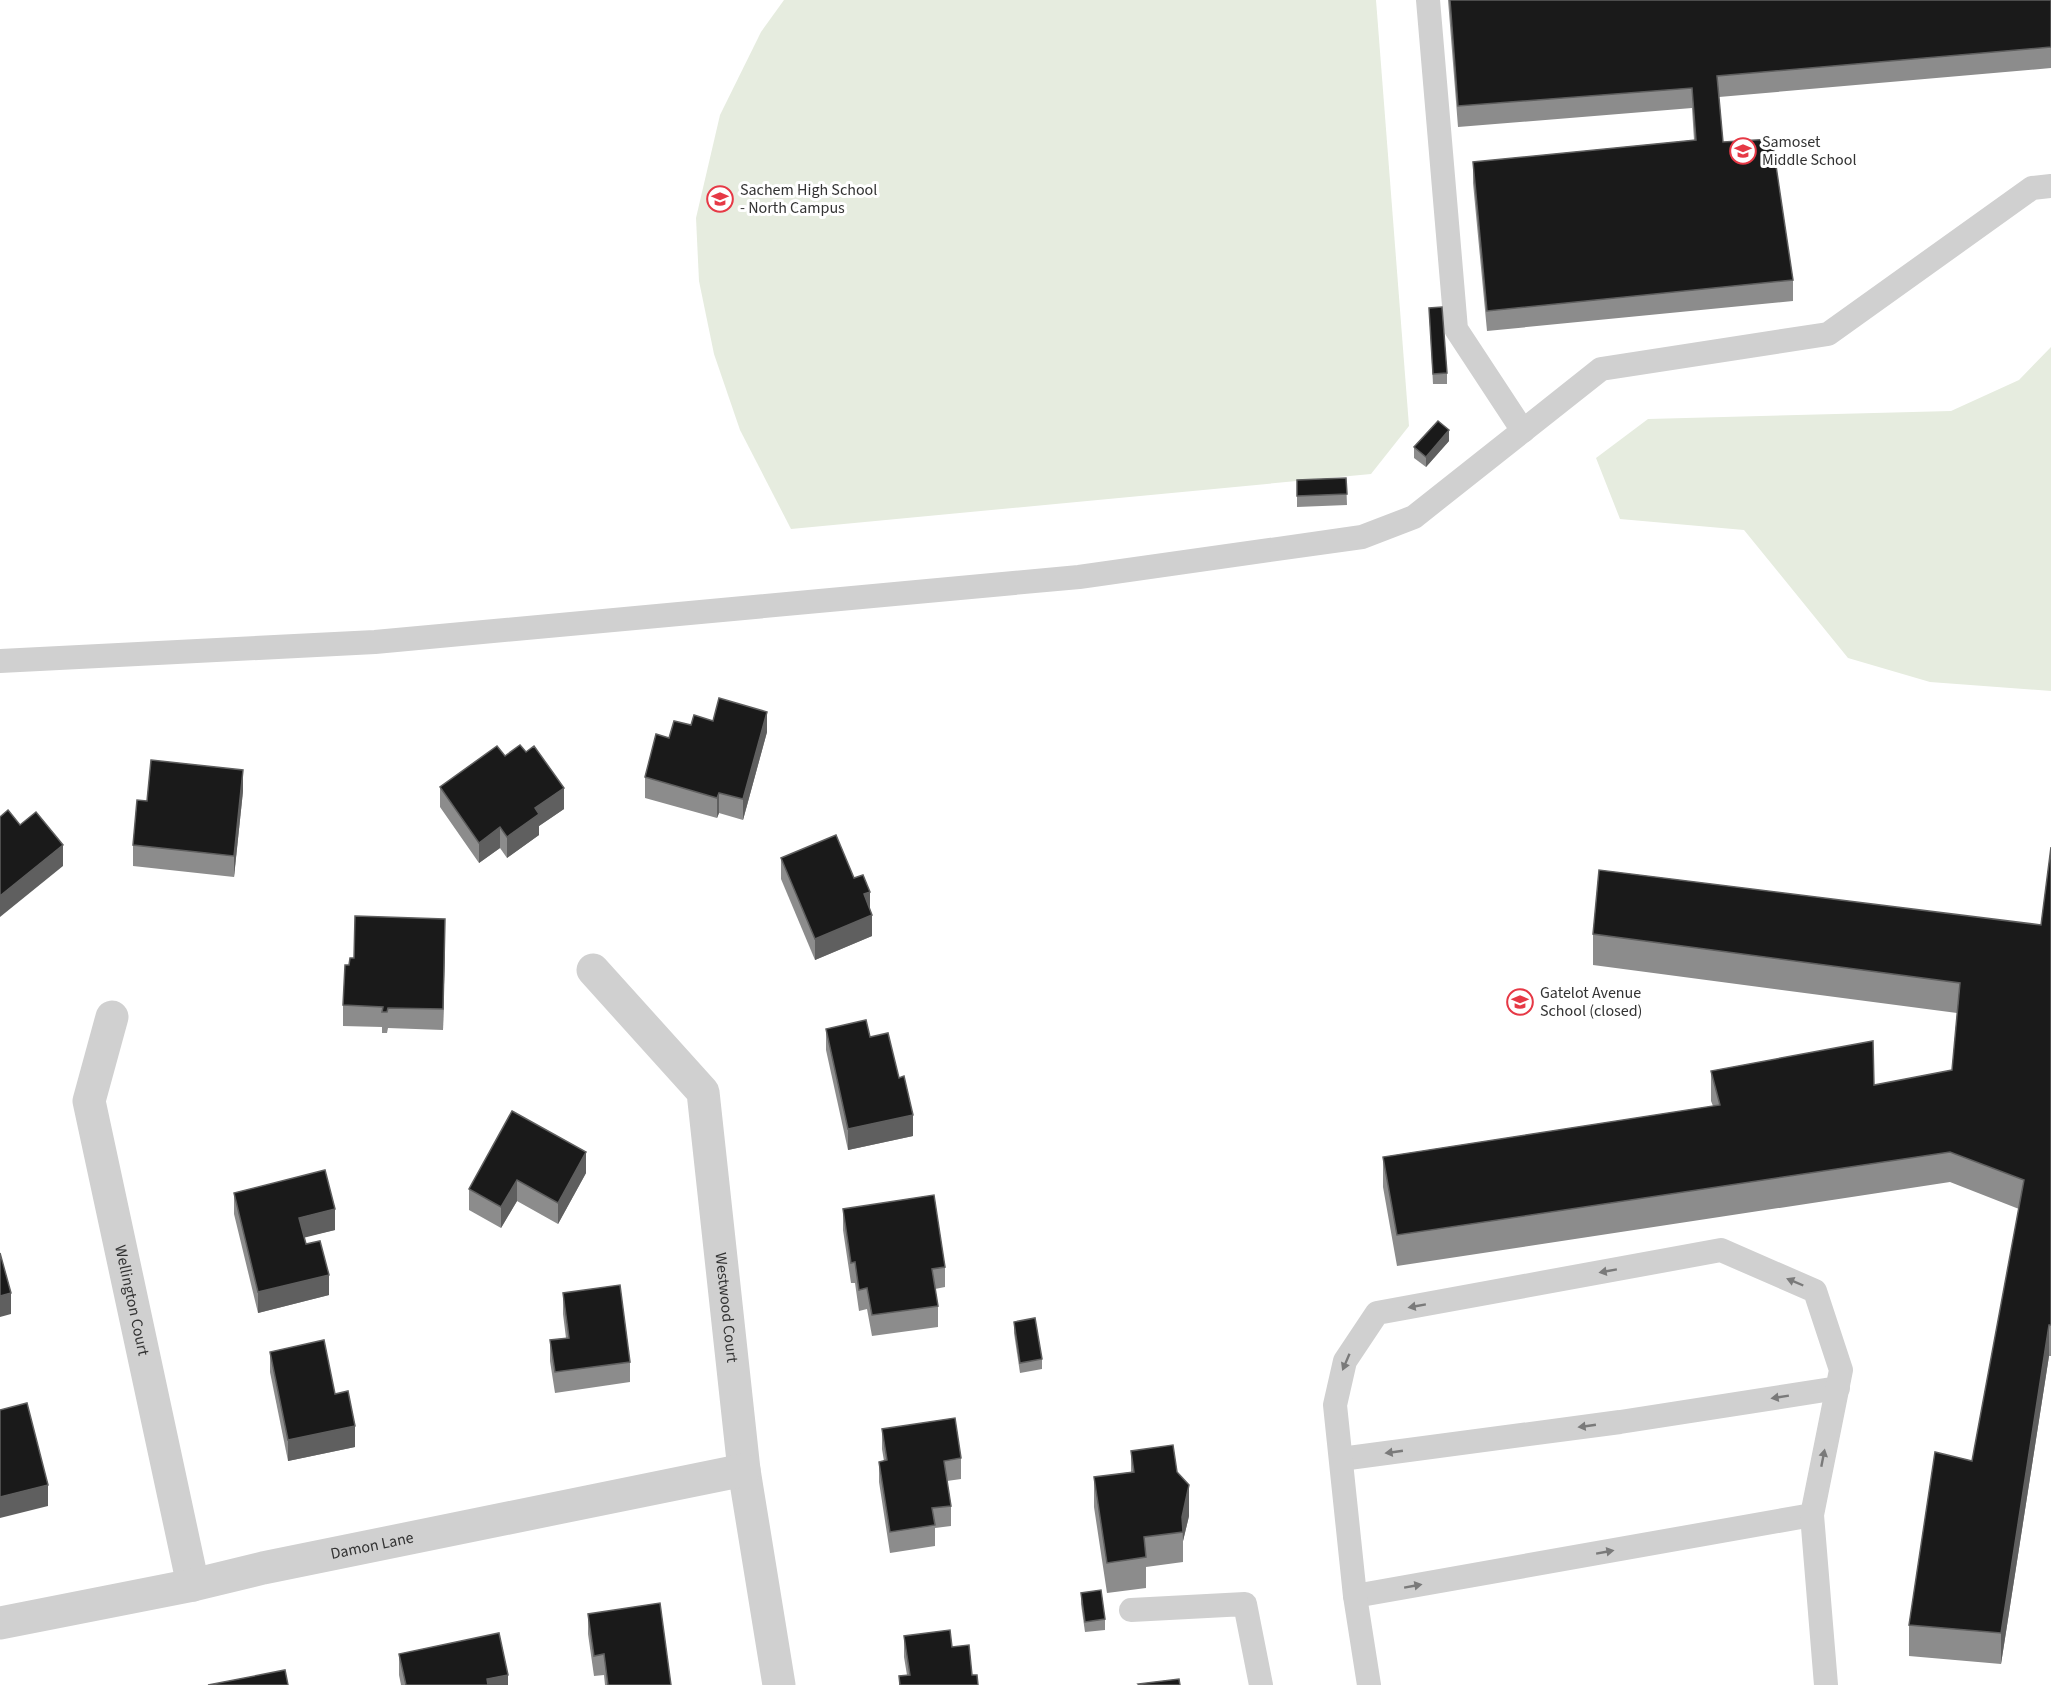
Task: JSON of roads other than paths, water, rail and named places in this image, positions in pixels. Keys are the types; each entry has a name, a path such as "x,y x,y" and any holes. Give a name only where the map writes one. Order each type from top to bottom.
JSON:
{"street":[{"name":"Westwood Court","path":"593,970 703,1092 744,1470 779,1685"},
{"name":"Wellington Court","path":"112,1017 88,1101 193,1585"},
{"name":"Damon Lane","path":"0,1623 744,1470"}],"lane":[{"path":"1428,0 1456,329 1523,431"},
{"path":"0,661 387,641 1079,577 1362,537 1414,517 1602,369 1828,334 2032,188 2051,186"},
{"path":"1369,1685 1355,1596 1335,1405 1345,1361 1377,1313 1721,1250 1815,1291 1841,1370 1812,1515 1826,1685"},
{"path":"1341,1459 1620,1422 1838,1388"},
{"path":"1355,1596 1812,1515"},
{"path":"1131,1610 1245,1604 1261,1685"}],"place":[{"name":"Samoset Middle School","path":"1743,151"},
{"name":"Sachem High School - North Campus","path":"720,199"},
{"name":"Gatelot Avenue School (closed)","path":"1520,1002"}]}
